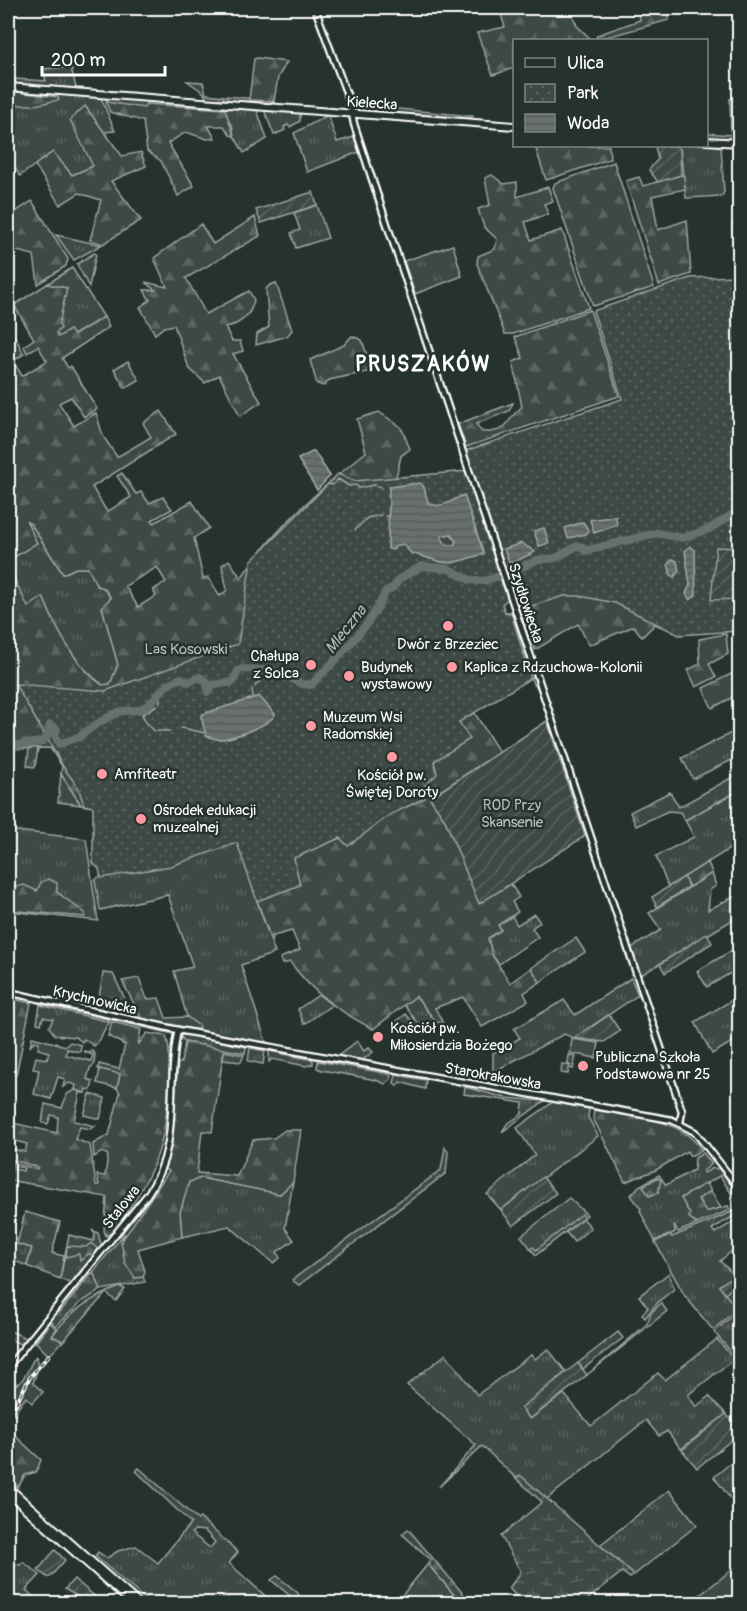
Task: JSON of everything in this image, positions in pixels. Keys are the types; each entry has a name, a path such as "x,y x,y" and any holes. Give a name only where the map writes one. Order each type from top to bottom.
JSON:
{"main road":[{"name":"Kielecka","path":"8,87 513,126"},
{"path":"708,141 740,143"},
{"path":"8,1487 139,1604"},
{"path":"8,1494 133,1604"}],"street":[{"name":"Szydłowiecka","path":"315,8 352,113 683,1113 677,1122"},
{"name":"Krychnowicka","path":"8,992 178,1030"},
{"name":"Starokrakowska","path":"178,1030 677,1122 695,1132 740,1189"},
{"name":"Stalowa","path":"8,1367 147,1195 157,1179 169,1144 178,1030"}],"green space":[{"path":"499,8 570,8 577,26 591,39 513,39 513,68 493,75 477,33 505,27"},
{"path":"646,8 648,14 656,11 656,8 669,8 669,20 596,39 597,35 640,20 638,9"},
{"path":"254,59 287,62 278,77 274,101 249,100"},
{"path":"71,67 76,88 16,84 15,79 46,81 43,69"},
{"path":"187,81 203,82 206,94 224,96 224,99 207,99 203,92"},
{"path":"8,91 101,98 115,131 104,132 86,107 71,120 94,166 72,175 53,152 20,176 8,156"},
{"path":"8,91 58,97 59,100 35,105 8,105"},
{"path":"226,96 274,101 274,103 227,100"},
{"path":"107,98 257,110 267,139 244,153 234,136 232,124 146,105 145,109 106,102"},
{"path":"739,98 739,139 708,137 708,133 731,135 730,99"},
{"path":"354,99 356,105 473,116 471,118 358,110 355,107"},
{"path":"106,102 144,108 146,104 225,109 234,136 230,135 224,126 208,126 215,138 207,139 186,132 168,143 194,186 178,196 161,161 147,151 143,121 110,112"},
{"path":"85,106 122,156 141,152 146,166 111,181 141,220 103,244 90,240 101,200 79,193 60,205 35,165 53,152 72,175 93,166 70,120"},
{"path":"267,110 300,113 300,121 290,127 288,125 284,127 285,130 274,135 265,112"},
{"path":"328,115 337,142 354,137 359,152 307,172 294,133"},
{"path":"708,144 721,147 724,192 722,196 686,198 680,149 670,147 708,147"},
{"path":"535,147 609,147 610,159 546,180"},
{"path":"655,147 678,147 681,175 658,182 649,170 658,159"},
{"path":"614,162 654,287 593,306 553,188 555,183"},
{"path":"492,175 504,184 517,182 517,197 548,187 553,201 544,204 548,214 525,222 531,240 562,230 589,308 513,334 505,334 477,264 478,256 495,249 497,239 484,227 478,209 490,205 485,178"},
{"path":"684,176 685,189 652,196 658,230 687,220 691,274 659,285 626,181 639,177 643,186"},
{"path":"313,192 317,205 261,223 256,210"},
{"path":"32,201 68,259 66,266 38,284 34,255 8,249 8,217"},
{"path":"317,205 328,238 296,248 291,233 300,230 294,213"},
{"path":"255,217 260,236 186,278 206,314 249,291 254,300 244,318 225,327 232,341 240,341 243,351 233,354 261,402 240,416 219,375 205,383 189,368 174,325 164,327 155,334 140,307 150,300 144,290 155,290 145,282 167,287 154,258 201,224 213,244"},
{"path":"739,223 739,346 732,224"},
{"path":"56,235 101,245 74,260"},
{"path":"453,245 462,276 415,294 404,261"},
{"path":"94,253 96,254 89,287 77,264"},
{"path":"72,268 104,317 74,335 58,337 56,332 67,288 47,284"},
{"path":"734,276 740,341 739,631 679,635 615,603 580,596 564,596 525,608 507,576 500,578 508,599 502,604 505,612 511,613 531,678 459,722 470,739 434,761 437,774 421,789 425,798 390,815 348,846 340,838 294,858 300,885 257,901 237,843 171,866 101,878 99,869 93,863 93,807 84,805 78,787 64,768 15,684 105,691 238,644 251,561 338,474 354,481 468,471 462,452 622,399 593,311 690,278"},
{"path":"276,283 292,330 287,336 256,345 257,334 269,327 266,289"},
{"name":"Las Kosowski","path":"47,284 67,288 59,324 61,328 56,333 58,337 70,330 74,335 104,317 109,327 62,358 68,368 71,366 97,409 84,417 71,397 59,403 74,426 96,413 103,436 117,457 151,437 143,423 161,411 176,434 92,487 107,512 131,497 117,476 122,473 136,494 141,492 149,503 163,497 172,509 152,520 154,523 192,501 209,528 194,538 203,579 208,577 220,596 227,590 222,565 229,560 241,578 268,543 299,510 366,452 357,419 379,412 401,427 410,449 401,456 396,477 385,479 382,525 93,807 81,805 61,774 62,766 50,748 8,749 8,566 28,607 43,597 67,646 92,677 102,685 110,684 118,665 102,607 111,598 104,588 97,586 88,568 76,568 63,574 31,524 27,522 37,543 8,561 8,339 14,335 24,354 13,361 22,376 47,361 38,346 27,353 24,346 34,339 14,305","holes":["157,567 166,582 153,590 156,596 138,607 125,586"]},
{"path":"590,310 619,396 466,447 458,424 513,403 509,411 476,424 482,432 491,432 503,428 522,407 513,362 523,358 515,337"},
{"path":"352,336 362,340 371,367 367,372 329,380 324,386 317,384 310,360 344,345"},
{"path":"128,361 139,380 125,388 114,369"},
{"path":"26,522 31,524 63,574 76,568 88,568 111,598 102,607 118,665 110,684 103,685 75,657 60,634 43,597 28,608 8,566 8,561 36,543"},
{"path":"716,547 739,548 739,599 711,600"},
{"path":"540,554 662,627 655,624 642,637 634,626 589,645 578,624 535,650 506,567"},
{"path":"512,612 537,687 533,684 518,640 499,615"},
{"path":"726,634 728,654 709,664 716,677 696,687 688,670 700,664 699,639"},
{"path":"739,670 739,694 712,708 703,688"},
{"path":"474,712 499,752 430,798 445,820 479,903 511,884 519,897 512,902 518,912 498,925 501,930 488,938 492,955 510,983 531,968 540,982 524,993 528,1001 482,1027 463,997 435,1008 443,1023 436,1022 416,996 373,1029 327,1000 290,962 282,964 280,958 300,950 292,931 273,936 272,943 257,900 282,890 271,873 452,726"},
{"name":"ROD Przy Skansenie","path":"547,721 585,836 479,904 445,820 430,798"},
{"path":"739,729 738,757 693,779 682,758"},
{"path":"29,748 38,748 35,767 27,766"},
{"path":"242,772 257,901 275,953 241,965 266,1042 262,1044 198,1032 198,1026 187,1017 174,971 193,967 168,895 100,910 95,880"},
{"path":"61,774 81,805 58,802"},
{"path":"738,774 738,791 685,820 680,812 668,811 636,826 630,812 670,792 679,807"},
{"path":"738,791 739,843 668,887 656,856 694,837 685,820"},
{"path":"8,830 86,839 98,921 8,911"},
{"path":"708,862 712,873 689,887 684,877"},
{"path":"712,873 716,886 710,890 708,910 739,894 739,916 641,975 631,948 661,930 649,913"},
{"path":"684,877 689,887 657,907 652,897"},
{"path":"49,879 57,883 57,892 85,913 85,917 8,910 8,889 24,885 37,891 41,882"},
{"path":"534,914 540,922 532,928 538,937 499,964 492,955 488,938 501,930 498,925 512,916 517,925"},
{"path":"707,933 712,943 665,973 660,964"},
{"path":"576,938 585,952 540,982 531,968"},
{"path":"739,946 739,968 707,987 697,971"},
{"path":"103,973 113,974 133,1016 97,1010"},
{"path":"139,978 147,999 159,998 166,1018 187,1017 199,1026 198,1030 142,1019 122,981"},
{"path":"631,978 638,995 574,1038 564,1034 493,1072 493,1053 520,1038 514,1029 564,1000 575,1015"},
{"path":"319,995 332,1005 304,1024 298,1009"},
{"path":"416,996 436,1022 424,1031 404,1005"},
{"path":"739,996 739,1038 712,1054 695,1022"},
{"path":"8,998 31,1003 16,1075 10,1075 8,1065"},
{"path":"37,1003 169,1031 173,1034"},
{"path":"40,1005 110,1022 94,1046 84,1039 82,1042 76,1037 55,1035 49,1027 53,1019 43,1017 41,1024 37,1023"},
{"path":"406,1014 415,1025 407,1032 400,1023 395,1026 393,1024"},
{"path":"609,1015 620,1031 604,1042 574,1038"},
{"path":"112,1022 141,1029 138,1045 147,1033 166,1036 169,1051 169,1077 164,1132 160,1148 138,1195 121,1222 113,1232 106,1236 104,1230 107,1197 8,1180 8,1168 23,1171 24,1168 8,1165 8,1162 37,1169 38,1167 8,1159 8,1148 25,1152 27,1144 12,1140 15,1127 13,1123 57,1133 58,1117 51,1115 48,1124 42,1123 45,1104 62,1108 67,1094 75,1090 85,1093 80,1093 74,1121 95,1126 90,1129 80,1127 75,1139 90,1145 96,1185 99,1185 97,1175 105,1176 108,1155 102,1152 94,1157 93,1144 109,1135 120,1093 117,1088 120,1074 98,1069 99,1064 119,1069 125,1045 108,1036"},
{"path":"186,1034 246,1047 245,1053 185,1042 180,1036"},
{"path":"32,1037 66,1046 70,1042 81,1045 80,1052 67,1049 66,1055 91,1061 93,1055 83,1051 90,1052 91,1050 95,1054 94,1065 90,1068 87,1079 93,1081 91,1090 86,1089 85,1093 75,1090 76,1085 69,1083 63,1087 65,1079 58,1077 51,1099 34,1094 39,1070 33,1069 36,1057 47,1059 49,1052 38,1049 39,1042 34,1041 30,1047"},
{"path":"572,1039 599,1043 596,1058 570,1053"},
{"path":"357,1041 364,1051 369,1048 373,1052 363,1060 338,1056"},
{"path":"185,1042 224,1049 212,1132 202,1131 197,1173 237,1176 253,1140 274,1138 285,1130 301,1130 293,1182 280,1194 201,1178 189,1182 180,1212 182,1237 138,1249 145,1271 143,1277 135,1278 125,1263 121,1242 169,1171 164,1168 171,1145 178,1063 181,1063"},
{"path":"250,1048 265,1051 263,1064 248,1061"},
{"path":"224,1051 244,1055 241,1062 223,1060"},
{"path":"269,1051 313,1060 313,1064 306,1066 272,1059 269,1062"},
{"path":"569,1055 576,1056 573,1069 569,1068 568,1074 561,1073 562,1064 571,1066 568,1064"},
{"path":"318,1061 390,1074 391,1079 385,1084 376,1080 322,1070 317,1068"},
{"path":"100,1069 120,1074 117,1088 97,1083"},
{"path":"396,1075 426,1080 425,1089 400,1082 397,1086 394,1083"},
{"path":"465,1087 506,1098 544,1101 502,1132 507,1124 522,1114 523,1103 464,1094"},
{"path":"90,1094 105,1098 100,1119 84,1115"},
{"path":"553,1102 589,1109 588,1117 598,1136 501,1210 487,1194 535,1155 517,1128"},
{"path":"594,1110 667,1124 680,1130 702,1150 690,1156 687,1151 656,1170 625,1182 593,1118"},
{"path":"445,1147 448,1152 446,1173 299,1285 292,1280 441,1170"},
{"path":"703,1153 712,1164 703,1171 704,1173 713,1168 719,1169 723,1174 681,1198 690,1214 689,1217 697,1224 678,1232 674,1225 675,1232 670,1235 672,1237 739,1209 739,1213 712,1229 715,1233 733,1222 740,1231 739,1245 720,1261 734,1275 719,1286 732,1302 739,1296 739,1307 713,1330 685,1296 655,1242 669,1235 655,1241 641,1209 631,1195 639,1186 659,1175 666,1185 694,1170 695,1158"},
{"path":"723,1174 739,1196 739,1206 733,1209 735,1199 720,1176"},
{"path":"543,1177 556,1193 513,1226 501,1210"},
{"path":"201,1178 280,1194 293,1182 285,1228 294,1240 277,1252 280,1258 273,1263 229,1226 182,1237 180,1212 189,1182"},
{"path":"657,1178 661,1180 658,1193 649,1196 643,1186"},
{"path":"159,1180 156,1189 120,1236 118,1234"},
{"path":"706,1183 711,1191 698,1199 706,1212 728,1206 730,1210 697,1224 689,1217 690,1214 681,1198"},
{"path":"711,1191 721,1208 706,1212 698,1198"},
{"path":"569,1198 587,1215 536,1255 521,1236"},
{"path":"25,1212 60,1222 52,1253 64,1256 60,1279 27,1266 32,1248 17,1244"},
{"path":"582,1214 584,1217 536,1255 530,1248 533,1247 536,1250"},
{"path":"583,1218 591,1228 574,1242 566,1232"},
{"path":"92,1230 98,1233 102,1248 72,1284 60,1279 69,1235 94,1241 95,1234"},
{"path":"125,1233 121,1242 135,1278 143,1277 145,1282 101,1290 93,1272"},
{"path":"8,1242 32,1248 27,1266 8,1258"},
{"path":"91,1243 98,1249 93,1255 88,1254 80,1261 79,1254 66,1257 67,1246 86,1247"},
{"path":"88,1271 91,1273 60,1312 93,1272 101,1290 80,1303 55,1327 50,1318"},
{"path":"669,1273 674,1289 658,1302 645,1318 642,1314 648,1308 639,1296"},
{"path":"734,1275 739,1282 725,1294 719,1286"},
{"path":"739,1282 739,1296 732,1302 725,1294"},
{"path":"120,1287 125,1289 116,1301 106,1293"},
{"path":"106,1294 63,1341 52,1336 82,1306"},
{"path":"661,1303 667,1311 587,1375 647,1324 651,1313"},
{"path":"739,1310 739,1361 714,1332"},
{"path":"50,1318 52,1320 50,1323 57,1328 52,1336 63,1341 49,1356 36,1342 48,1326 34,1343 33,1340"},
{"path":"8,1330 28,1339 22,1345 8,1338"},
{"path":"618,1332 623,1338 583,1369 578,1363"},
{"path":"717,1339 734,1359 688,1395 696,1407 709,1396 726,1414 681,1449 667,1431 659,1436 646,1420 547,1499 520,1476 516,1478 482,1446 439,1487 476,1445 407,1385 446,1354 477,1395 531,1355 535,1359 548,1349 566,1372 521,1408 530,1419 564,1394 591,1426 658,1373 665,1380"},
{"path":"36,1356 38,1368 33,1383 43,1392 32,1403 26,1397 11,1418 8,1418 8,1385 14,1385 22,1380"},
{"path":"578,1363 587,1375 530,1419 521,1408"},
{"path":"726,1414 739,1428 739,1434 697,1468 682,1450"},
{"path":"8,1429 41,1460 36,1472 25,1475 18,1487 8,1479"},
{"path":"739,1456 739,1491 730,1498 714,1477"},
{"path":"139,1468 238,1552 229,1563 273,1603 149,1603 95,1556 98,1552 107,1558 118,1551 136,1546 158,1563 191,1523 136,1471","holes":["195,1530 205,1531 215,1542 210,1548 191,1533"]},
{"path":"520,1475 634,1575 630,1578 622,1572 583,1603 522,1603 509,1588 521,1572 501,1536 542,1502 516,1478"},
{"path":"669,1490 697,1525 634,1575 600,1545"},
{"path":"408,1529 471,1603 461,1603 428,1564 430,1559 402,1534"},
{"path":"55,1550 65,1560 50,1577 47,1577 38,1570"},
{"path":"23,1562 40,1575 26,1590 40,1603 8,1603 8,1574 17,1564 20,1565"},
{"path":"428,1564 461,1603 395,1604"},
{"path":"739,1564 739,1603 690,1603"},
{"path":"277,1576 297,1592 301,1599 299,1603 271,1580"},
{"path":"74,1579 103,1603 88,1603 65,1589"}],"water":[{"path":"314,451 330,476 317,490 298,459"},
{"path":"420,483 424,487 428,503 433,505 446,503 464,495 484,554 452,563 411,553 403,544 396,546 393,550 388,549 389,487","holes":["451,534 456,542 454,545 446,545 441,536"]},
{"path":"616,516 617,525 594,533 590,520"},
{"path":"583,522 589,531 586,534 568,538 565,528"},
{"path":"544,528 549,543 539,546 534,531"},
{"path":"522,543 535,552 510,564 504,549"},
{"path":"690,546 695,550 696,595 690,600 686,594 690,585 685,551"},
{"path":"673,559 677,561 679,571 674,577 671,575 668,564"},
{"path":"259,696 275,714 267,722 242,734 226,738 217,739 206,736 201,716 203,714"}],"waterway":[{"path":"328,484 332,485 338,479 349,486 356,485 359,488 374,485 381,487"},
{"name":"Mleczna","path":"8,746 41,742 47,737 50,725 57,729 55,735 59,744 81,736 114,714 145,707 166,686 181,678 188,682 200,677 207,682 208,692 214,685 233,682 238,671 242,669 276,671 302,684 311,685 363,629 380,604 385,592 394,587 399,579 422,566 449,569 470,580 484,581 512,572 537,560 556,558 577,546 583,547 585,551 656,533 683,538 709,529 740,510"},
{"path":"355,530 367,518 381,515"},
{"path":"255,686 261,680"},
{"path":"252,689 253,697"},
{"name":"Mleczna","path":"160,696 160,703"},
{"path":"143,714 157,705"},
{"path":"141,711 145,721 154,731 170,731"},
{"path":"181,728 206,733"}],"railway":[{"path":"8,1419 30,1377 49,1355"}],"place":[{"name":"Dwór z Brzeziec","path":"448,626"},
{"name":"Chałupa z Solca","path":"311,665"},
{"name":"Kaplica z Rdzuchowa-Kolonii","path":"452,667"},
{"name":"Budynek wystawowy","path":"349,676"},
{"name":"Muzeum Wsi Radomskiej","path":"311,726"},
{"name":"Kościół pw. Świętej Doroty","path":"392,757"},
{"name":"Amfiteatr","path":"102,774"},
{"name":"Ośrodek edukacji muzealnej","path":"141,819"},
{"name":"Kościół pw. Miłosierdzia Bożego","path":"378,1037"},
{"name":"Publiczna Szkoła Podstawowa nr 25","path":"583,1066"}],"district":[{"name":"PRUSZAKÓW","path":"423,364"}]}
